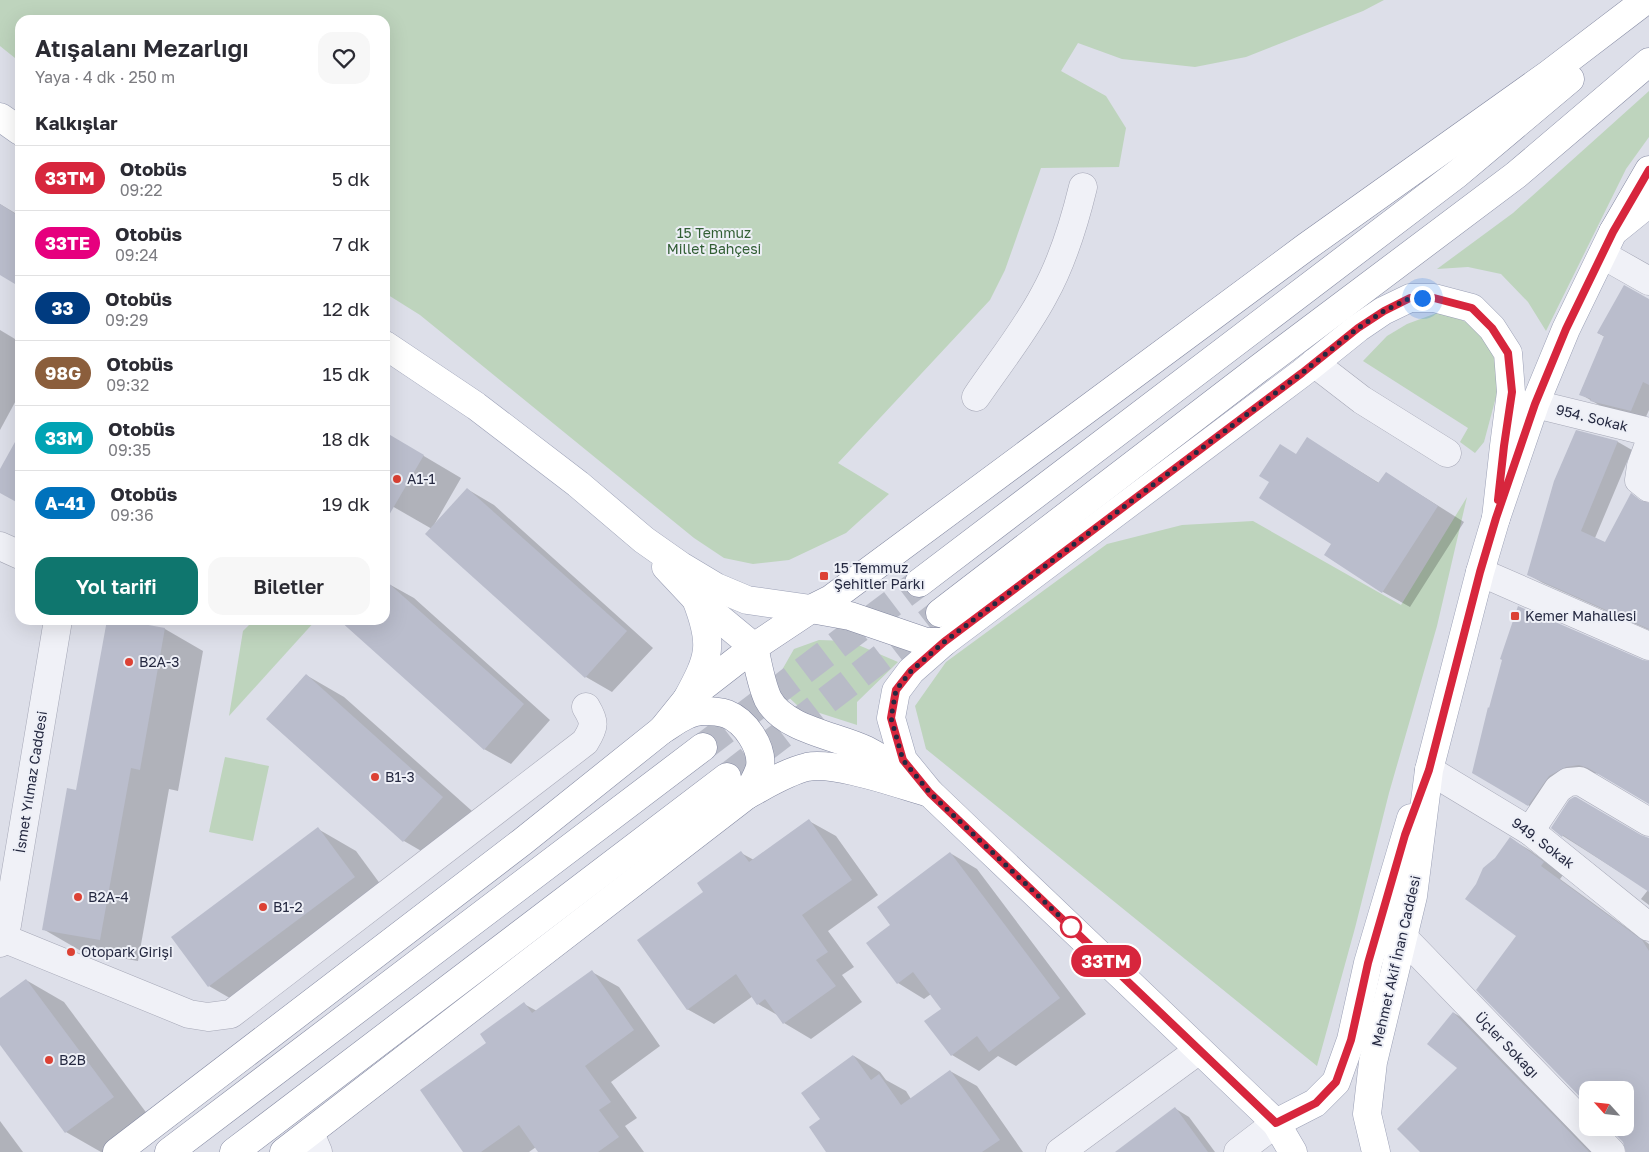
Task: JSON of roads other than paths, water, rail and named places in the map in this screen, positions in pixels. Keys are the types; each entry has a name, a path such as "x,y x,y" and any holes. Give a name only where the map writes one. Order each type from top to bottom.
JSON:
{"main road":[{"path":"687,699 754,647 811,609 831,600 1306,247 1548,74 1646,0"},
{"path":"919,583 1456,174 1595,58 1649,8"},
{"path":"940,613 1258,369 1516,175 1649,62"},
{"path":"0,117 15,128"},
{"name":"Mehmet Akif İnan Caddesi","path":"1376,1152 1367,1114 1373,1062 1413,896 1429,770 1480,572 1496,518 1535,404 1566,329 1608,244 1649,170"},
{"path":"1608,244 1649,203"},
{"path":"1293,1152 1276,1123 930,793 903,760 891,718 896,690 911,671 944,642 1358,328 1384,311 1410,298 1434,298 1472,308 1492,328 1508,353 1512,392 1496,518"},
{"path":"390,348 498,423 578,484 644,540 681,566 716,587 747,600 850,616 926,642 944,642"},
{"path":"644,540 667,569 696,599 754,647 769,700 782,716 817,733 867,750 895,767 930,793"},
{"path":"662,730 687,699 706,662 708,647 707,631 696,599"},
{"path":"117,1152 522,842 662,730 686,715 703,711 727,714 744,727 756,742 760,767 747,795"},
{"path":"169,1152 703,747"},
{"path":"284,1152 314,1142 747,795 809,766 838,768 930,793"},
{"path":"1276,1123 1316,1103 1336,1082 1351,1040 1368,963 1405,835 1429,770"},
{"path":"234,1152 726,777"}],"street":[{"path":"976,397 1025,327 1045,294 1061,260 1074,224 1083,187"},
{"path":"1608,244 1649,281"},
{"path":"1314,363 1362,400 1447,453"},
{"name":"954. Sokak","path":"1535,404 1649,432"},
{"path":"1649,444 1641,466 1639,480 1649,488"},
{"path":"0,546 15,553"},
{"path":"1480,572 1649,646"},
{"name":"İsmet Yılmaz Caddesi","path":"1,940 7,925 57,625"},
{"path":"1,940 189,1014 208,1017 231,1014 585,742 592,731 594,720 586,707"},
{"name":"949. Sokak","path":"1429,770 1530,831 1649,927"},
{"path":"1530,831 1558,789 1568,782 1580,782 1649,822"},
{"name":"Üçler Sokağı","path":"1403,937 1610,1152"},
{"path":"1060,1152 1199,1050"},
{"path":"1238,1152 1276,1123"}],"tunnel":[{"path":"703,747 919,583"},
{"path":"727,777 940,613"}],"place":[{"name":"A1-1","path":"397,479"},
{"name":"15 Temmuz Şehitler Parkı","path":"824,576"},
{"name":"Kemer Mahallesi","path":"1515,616"},
{"name":"B2A-3","path":"129,662"},
{"name":"B1-3","path":"375,777"},
{"name":"B2A-4","path":"78,897"},
{"name":"B1-2","path":"263,907"},
{"name":"Otopark Girişi","path":"71,952"},
{"name":"B2B","path":"49,1060"}],"park label":[{"name":"15 Temmuz Millet Bahçesi","path":"714,242"}]}
